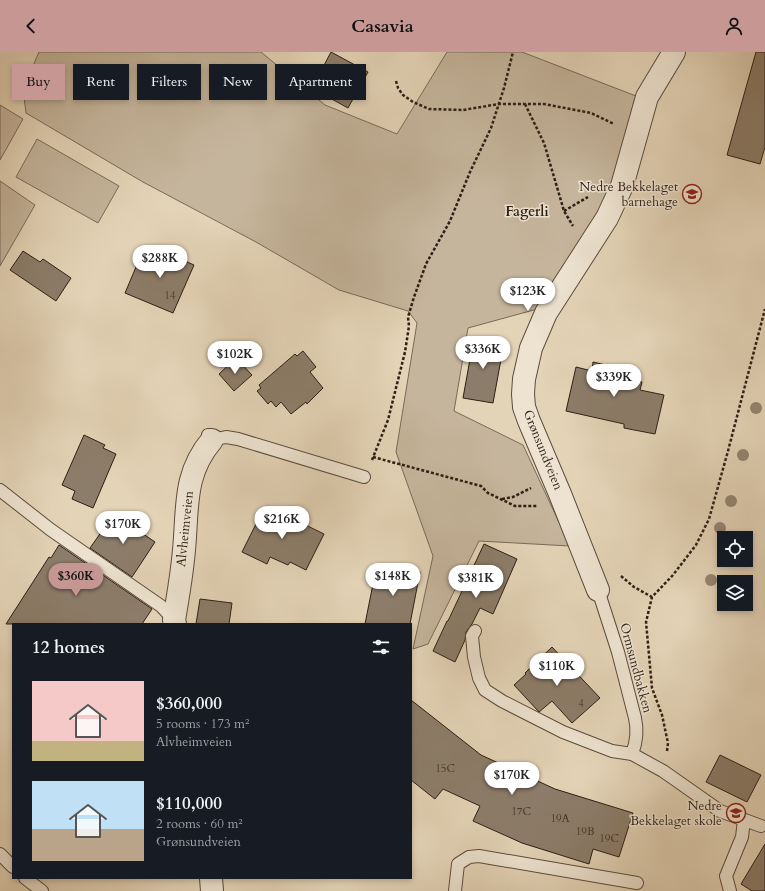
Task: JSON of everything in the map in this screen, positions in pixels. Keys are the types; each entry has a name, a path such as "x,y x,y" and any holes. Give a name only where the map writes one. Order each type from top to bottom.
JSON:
{"street":[{"name":"Grønsundveien","path":"598,590 589,564 573,530 566,509 536,441 524,407 524,379 531,348 546,313 614,205 622,186 647,97 674,52"},
{"name":"Alvheimveien","path":"175,622 184,551 187,493 195,467 209,436"},
{"path":"211,879 212,891"}],"lane":[{"path":"209,436 238,439 364,476"},
{"path":"0,490 51,530 161,606 175,622"},
{"name":"Ormsundbakken","path":"598,590 618,652 635,718 637,738 632,754"},
{"path":"475,631 472,636 474,657 479,678 485,690 502,701 563,732 612,751 632,754 663,771 720,811 761,826"},
{"path":"730,891 726,876 742,837 744,820"},
{"path":"0,854 12,866"},
{"path":"455,891 458,864 470,857 478,856 637,883"},
{"path":"26,879 42,891"}],"path":[{"path":"364,476 388,420 405,352 409,326 408,316 414,298 426,264 450,221 490,128 499,104 513,52"},
{"path":"396,81 398,88 403,95 413,102 429,109 463,110 499,104 544,104 591,113 636,134"},
{"path":"525,104 544,143 564,210 576,232 588,246"},
{"path":"663,771 666,763 668,742 662,715 652,688 646,622 652,597 673,575 696,545 709,519 765,310"},
{"path":"373,457 398,462 481,486 488,493 515,506 548,506 566,509"},
{"path":"501,499 513,497 553,478"}],"shaded area":[{"path":"39,52 261,52 275,64 275,100 319,100 325,105 397,134 447,52 522,52 636,96 618,173 604,208 541,308 468,328 454,411 523,445 570,546 479,541 428,644 413,649 433,556 396,452 417,323 408,311 339,290 256,242 143,182 26,113 24,100 65,100 65,64 34,64"},
{"path":"0,105 23,119 0,160"},
{"path":"37,139 119,186 98,223 16,177"},
{"path":"0,181 35,205 0,266"}],"building":[{"path":"331,52 353,64 325,64"},
{"path":"756,52 765,52 765,147 760,164 727,155"},
{"path":"334,100 352,100 348,108"},
{"path":"153,247 194,265 173,313 125,293 139,260 141,261 147,248 151,250"},
{"path":"23,251 40,262 43,259 71,278 56,301 10,270"},
{"path":"474,337 504,343 493,403 463,398"},
{"path":"303,351 316,367 310,372 323,388 307,404 306,402 291,414 281,402 276,407 271,401 268,404 257,391 261,388 259,385 295,354 297,356"},
{"path":"236,358 252,375 234,391 219,374"},
{"path":"593,362 627,370 625,378 642,382 640,390 664,395 655,434 624,428 624,424 566,411 576,367 592,371"},
{"path":"84,435 105,445 103,448 116,454 93,508 72,499 75,491 62,485"},
{"path":"267,506 324,534 306,570 290,562 288,565 270,557 267,564 242,552 263,510 264,511"},
{"path":"114,514 155,542 132,577 90,548"},
{"path":"484,544 517,559 493,614 480,608 466,632 465,640 455,662 433,651"},
{"path":"59,545 152,609 143,623 6,624 49,557 51,558"},
{"path":"390,566 420,572 410,623 365,623 375,574 388,576"},
{"path":"200,599 232,603 229,623 196,623"},
{"path":"552,647 600,698 572,723 552,701 539,712 514,685"},
{"path":"412,701 481,755 555,789 633,813 619,857 593,849 589,864 522,843 473,821 480,806 443,789 435,799 412,781"},
{"path":"720,755 761,775 747,802 706,782"},
{"path":"765,844 765,891 752,891 741,884"}],"place":[{"name":"Nedre Bekkelaget barnehage","path":"692,194"},
{"name":"Nedre Bekkelaget skole","path":"736,813"}],"district":[{"name":"Fagerli","path":"527,211"}]}
